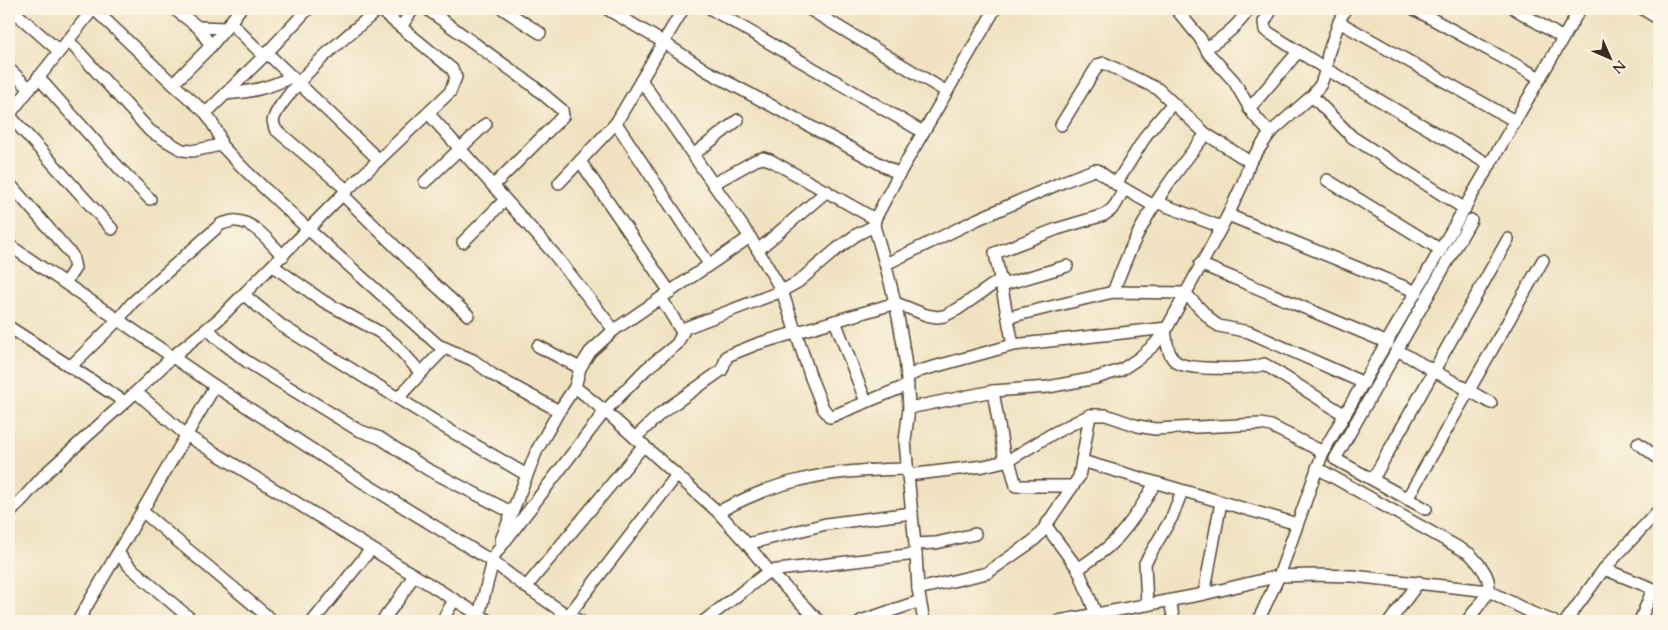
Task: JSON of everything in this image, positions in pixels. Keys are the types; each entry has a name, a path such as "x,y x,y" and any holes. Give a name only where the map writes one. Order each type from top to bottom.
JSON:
{"street":[{"path":"11,9 59,51"},
{"path":"112,229 9,115 93,9 206,113 218,133 221,145 246,171 438,345 473,360 493,375 559,411"},
{"path":"174,9 198,28 211,46"},
{"path":"173,84 211,46 240,9"},
{"path":"206,113 266,54 308,9"},
{"path":"9,514 47,472 136,392 172,356 208,329 244,295 345,193 450,92 456,76 452,69 379,9 294,80 273,121 276,129 345,193 420,271 468,315"},
{"path":"401,27 413,9"},
{"path":"427,9 532,85 563,113 563,116 493,186"},
{"path":"503,9 540,33"},
{"path":"607,9 663,42 706,71 899,174"},
{"path":"559,182 616,123 683,9"},
{"path":"711,9 923,132"},
{"path":"809,9 947,92"},
{"path":"494,557 605,411 646,369 677,344 685,328 782,291 798,282 836,249 875,223 899,174 995,9"},
{"path":"1176,9 1209,54 1234,80 1249,109 1270,133"},
{"path":"1206,48 1217,42 1234,27 1249,9"},
{"path":"1272,9 1264,22 1265,30 1326,69 1490,165"},
{"path":"909,408 993,391 1048,387 1096,378 1121,370 1155,344 1166,329 1228,216 1250,162 1270,133 1312,96 1321,84 1328,54 1345,9"},
{"path":"1414,9 1540,78"},
{"path":"1515,9 1563,38"},
{"path":"1426,509 1335,458 1392,346 1417,292 1580,9"},
{"path":"1643,9 1659,19"},
{"path":"1339,22 1515,121"},
{"path":"198,28 228,25 266,54 379,160"},
{"path":"68,40 150,131 182,150 192,151 221,145"},
{"path":"1249,109 1298,52"},
{"path":"1061,125 1101,63 1158,89 1206,134 1250,162"},
{"path":"9,69 30,89"},
{"path":"38,78 120,170 150,199"},
{"path":"225,94 248,92 294,80"},
{"path":"641,80 750,238 782,291 823,408 830,417 908,381 919,371 1013,345 1166,329"},
{"path":"1312,96 1352,137 1465,209"},
{"path":"1013,345 995,253 1057,229 1104,215 1112,210 1116,204 1120,187 1147,134 1173,103"},
{"path":"428,113 554,254 614,330"},
{"path":"693,155 738,120"},
{"path":"616,123 709,264"},
{"path":"425,182 486,124"},
{"path":"1113,292 1131,246 1155,204 1169,182 1206,134"},
{"path":"713,184 763,158 780,165 827,192 875,223 896,303 908,381 909,408 905,441 907,472 919,595 924,621"},
{"path":"580,161 666,295 682,332"},
{"path":"886,264 978,219 1085,173 1097,170 1120,187 1155,204 1221,227"},
{"path":"1327,180 1441,250"},
{"path":"9,183 72,255 76,268 64,283"},
{"path":"758,250 827,192"},
{"path":"463,242 505,200"},
{"path":"1228,216 1417,292"},
{"path":"70,367 118,320 139,296 221,224 236,220 246,223 283,256"},
{"path":"1258,621 1279,576 1323,452 1364,383 1392,346 1471,220"},
{"path":"136,392 186,435 484,618 494,557 511,512 537,450 575,387 580,368 590,352 614,330 750,238"},
{"path":"1373,479 1508,239"},
{"path":"9,245 215,386 348,473 494,557 526,587 566,618 580,621"},
{"path":"1407,498 1543,260"},
{"path":"1200,264 1392,346 1491,403"},
{"path":"273,266 323,301 381,333 421,373"},
{"path":"526,587 661,413 722,370 728,356 757,344 795,332 896,303 926,315 944,316 1001,282 1067,266"},
{"path":"1009,317 1113,292 1185,293 1212,322 1219,326 1249,332 1364,383"},
{"path":"244,295 278,323 398,398 527,474"},
{"path":"834,321 866,402"},
{"path":"9,327 125,402"},
{"path":"208,329 216,338 246,361 358,430 380,438 427,469 511,512"},
{"path":"1166,329 1170,354 1177,363 1195,367 1242,369 1258,367 1264,364 1345,415"},
{"path":"538,346 580,368"},
{"path":"398,398 445,348"},
{"path":"78,621 215,386"},
{"path":"575,387 605,411 718,512 769,571 819,621"},
{"path":"993,391 1007,460 1016,486 1073,486"},
{"path":"718,512 738,501 800,480 852,471 907,472 984,466 1007,460 1090,415 1106,415 1138,426 1155,429 1261,424 1271,426 1323,452"},
{"path":"861,621 919,595 994,570 1033,541 1046,526 1079,476 1090,415"},
{"path":"1638,443 1659,459"},
{"path":"1082,462 1297,524"},
{"path":"1316,468 1470,554 1488,577 1489,591 1467,621"},
{"path":"566,618 677,475"},
{"path":"1078,569 1110,545 1120,534 1136,516 1155,483"},
{"path":"1147,605 1145,563 1172,517 1182,491"},
{"path":"1204,594 1221,502"},
{"path":"1566,621 1604,570 1659,510"},
{"path":"143,512 273,621"},
{"path":"747,544 826,524 912,513"},
{"path":"1046,526 1078,569 1096,614"},
{"path":"704,621 769,571 916,549 975,534"},
{"path":"313,621 371,549"},
{"path":"118,553 130,567 193,621"},
{"path":"1604,570 1656,590 1640,621"},
{"path":"382,621 414,575"},
{"path":"1059,621 1204,594 1279,576 1313,575 1352,576 1419,582 1489,591 1529,617 1553,621"},
{"path":"1390,621 1419,582"},
{"path":"442,621 454,600"},
{"path":"1170,600 1174,621"}]}
